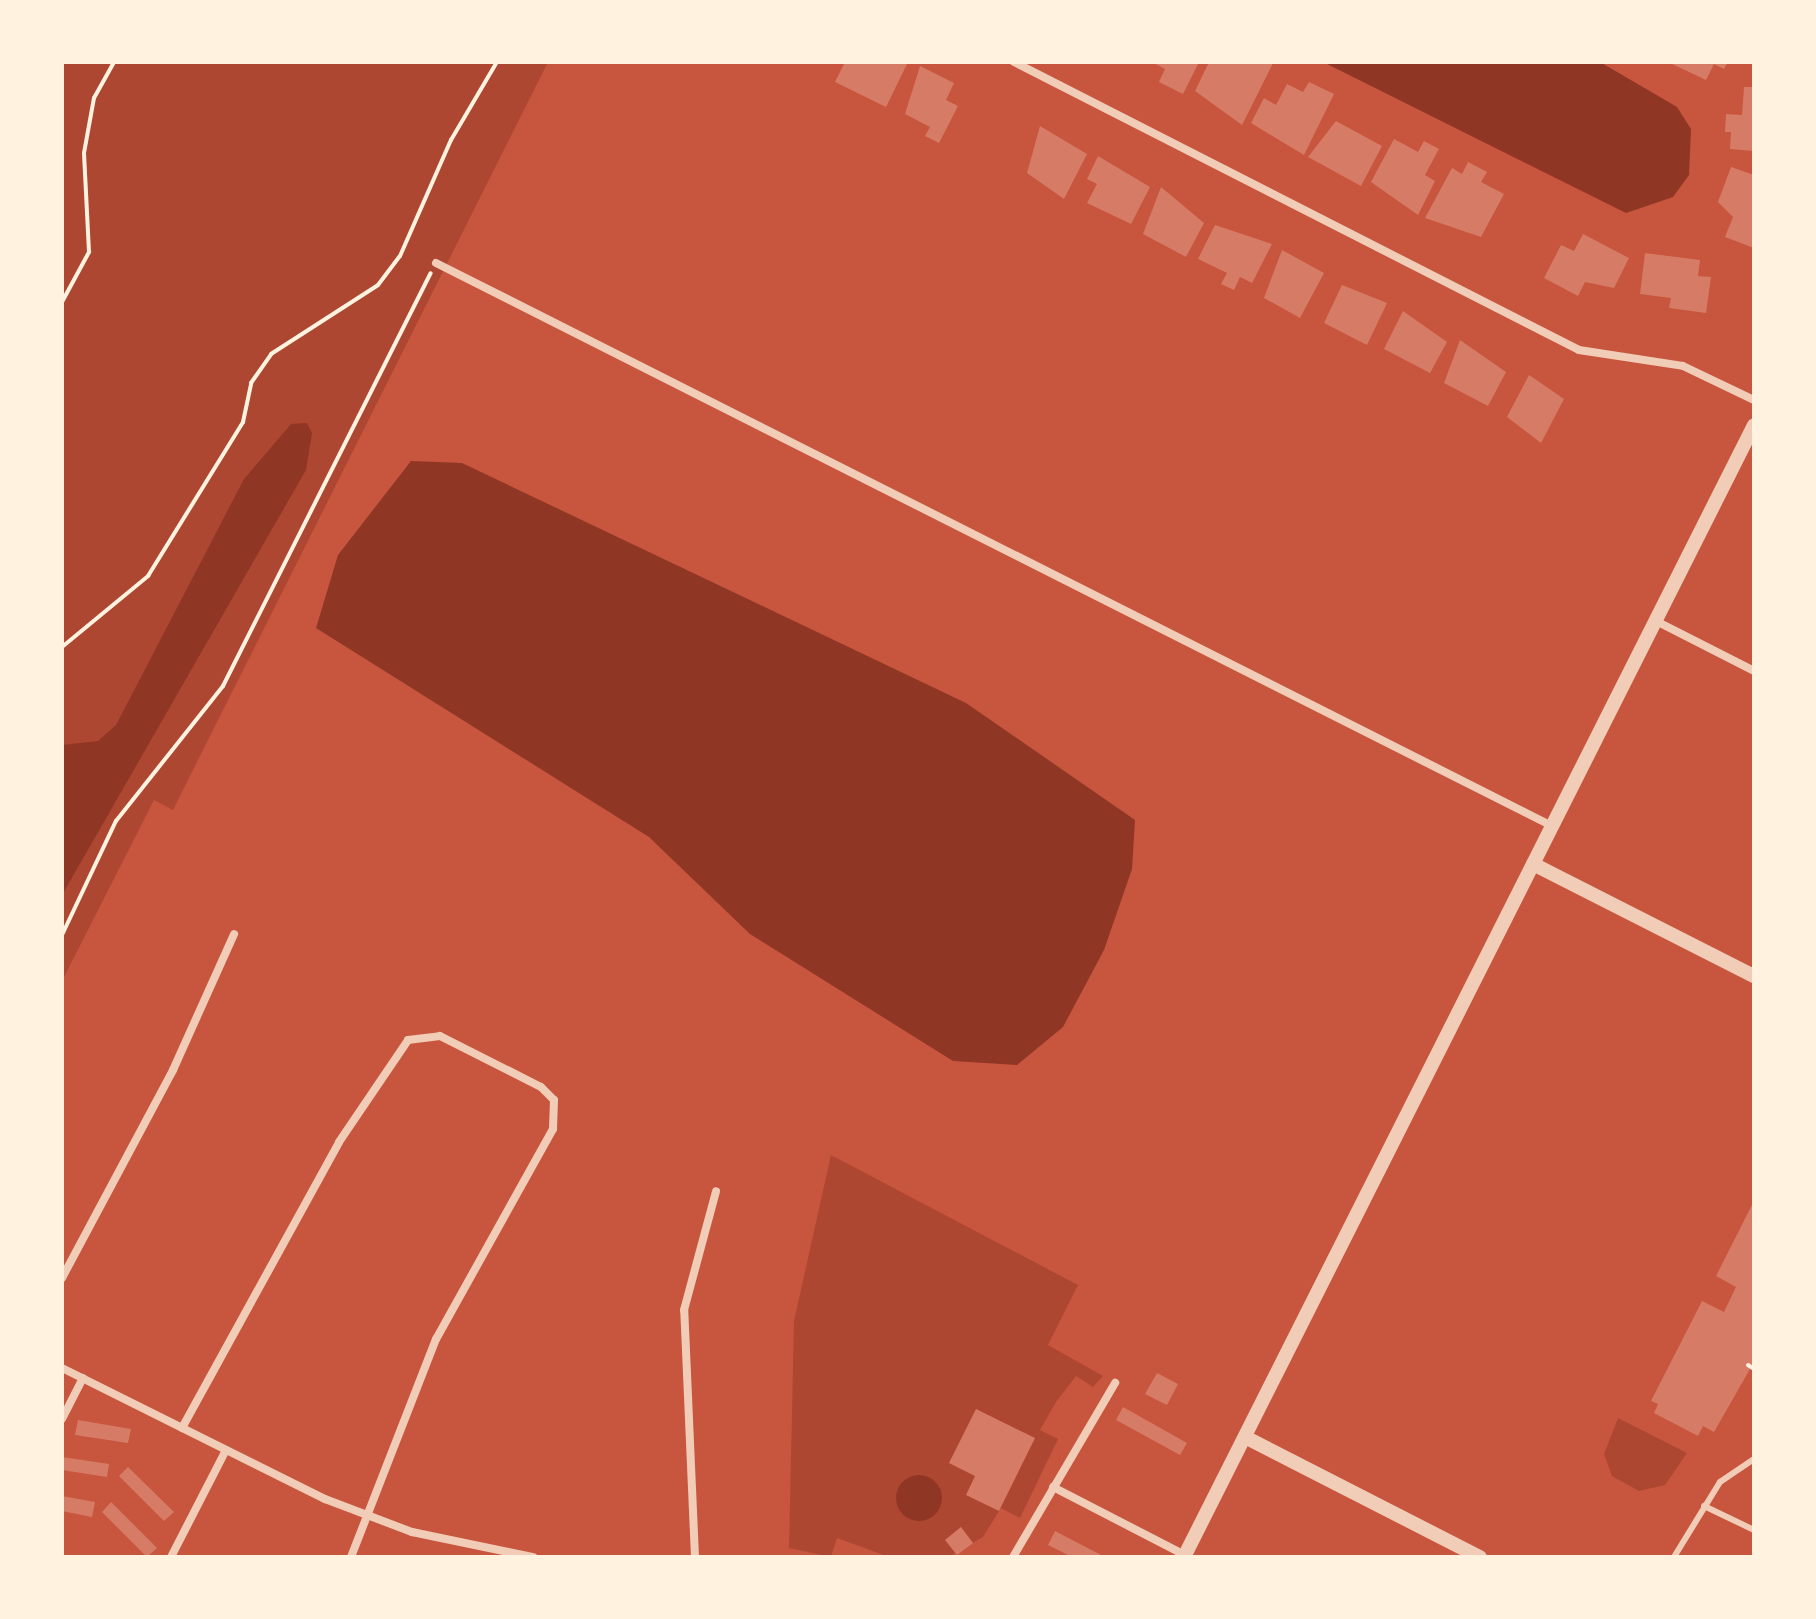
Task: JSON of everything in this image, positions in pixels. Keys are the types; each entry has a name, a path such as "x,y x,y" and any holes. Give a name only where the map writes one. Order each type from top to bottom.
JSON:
{"street":[{"path":"1014,62 1579,350 1683,366 1754,400"},
{"path":"436,263 1552,826"},
{"path":"1053,1487 1185,1556 1754,425"},
{"path":"1656,621 1754,671"},
{"path":"1533,864 1754,976"},
{"path":"62,1278 134,1148 234,934"},
{"path":"182,1428 384,1072 408,1040 440,1036 541,1087 558,1114 436,1339 351,1557"},
{"path":"695,1557 684,1310 716,1191"},
{"path":"62,1368 226,1450 368,1515 533,1557"},
{"path":"62,1419 83,1378"},
{"path":"1013,1557 1115,1383"},
{"path":"1245,1437 1480,1557"},
{"path":"171,1557 226,1450"}],"lane":[{"path":"1678,1556 1720,1482 1754,1459"},
{"path":"1704,1506 1754,1530"}],"path":[{"path":"62,302 89,252 84,153 94,98 114,62"},
{"path":"62,647 148,576 243,422 251,383 271,354 378,285 400,256 451,140 497,62"},
{"path":"62,935 116,821 223,686 436,263"},
{"path":"1748,1365 1754,1369"}],"shaded area":[{"path":"62,62 548,62 173,810 154,800 62,981"},
{"path":"1323,62 1600,62 1677,107 1691,129 1689,175 1673,197 1626,213"},
{"path":"307,423 312,433 306,470 62,895 62,745 98,741 116,725 244,479 291,424"},
{"path":"411,461 462,463 966,703 1135,820 1132,869 1104,950 1063,1027 1017,1065 953,1061 750,934 649,837 316,628 338,555"},
{"path":"831,1155 1078,1285 1048,1345 1103,1376 1093,1387 1076,1376 1056,1402 1040,1430 1058,1439 1020,1518 1001,1508 983,1537 948,1557 889,1557 837,1538 831,1557 789,1548 794,1321"},
{"path":"1618,1418 1687,1453 1665,1485 1639,1491 1612,1476 1604,1454"},
{"path":"919,1475 935,1482 942,1498 935,1514 919,1521 903,1514 896,1498 903,1482"}],"building":[{"path":"845,62 908,62 886,107 835,82"},
{"path":"1152,62 1199,62 1183,94 1159,82 1165,69"},
{"path":"1209,62 1273,63 1242,125 1195,91"},
{"path":"1668,62 1728,62 1724,69 1714,64 1706,80"},
{"path":"920,66 954,83 946,100 958,106 939,143 925,136 930,127 905,114"},
{"path":"1309,82 1334,94 1304,155 1251,123 1264,98 1276,105 1287,84 1303,92"},
{"path":"1744,87 1754,87 1754,151 1730,149 1731,132 1725,132 1726,114 1742,115"},
{"path":"1336,121 1382,146 1361,186 1308,157"},
{"path":"1040,126 1087,154 1064,199 1027,173"},
{"path":"1394,139 1418,152 1424,141 1439,149 1425,175 1435,181 1418,215 1371,182"},
{"path":"1098,156 1150,187 1131,224 1087,203 1097,184 1087,179"},
{"path":"1468,162 1487,172 1481,182 1504,194 1481,237 1425,218 1452,168 1462,174"},
{"path":"1731,167 1754,175 1754,248 1725,237 1733,217 1718,202"},
{"path":"1161,187 1204,223 1186,257 1143,234"},
{"path":"1215,225 1272,244 1252,283 1240,277 1234,290 1221,284 1227,273 1198,259"},
{"path":"1583,234 1629,258 1614,288 1585,282 1578,296 1544,278 1561,245 1574,251"},
{"path":"1282,250 1324,273 1300,318 1264,298"},
{"path":"1645,253 1700,260 1698,276 1711,277 1706,313 1669,308 1671,298 1640,294"},
{"path":"1342,285 1387,303 1367,345 1324,323"},
{"path":"1403,311 1447,342 1430,373 1384,349"},
{"path":"1460,340 1506,372 1488,406 1444,383"},
{"path":"1529,375 1564,399 1541,443 1507,417"},
{"path":"1754,1201 1754,1362 1714,1432 1703,1426 1698,1436 1654,1413 1658,1404 1651,1401 1702,1301 1724,1312 1736,1287 1716,1276"},
{"path":"1157,1373 1178,1384 1167,1405 1145,1394"},
{"path":"1123,1407 1187,1443 1180,1455 1116,1420"},
{"path":"976,1409 1035,1438 999,1511 966,1495 975,1476 949,1463"},
{"path":"78,1420 131,1429 128,1443 75,1435"},
{"path":"62,1457 109,1464 107,1477 62,1470"},
{"path":"128,1467 174,1512 164,1521 119,1476"},
{"path":"62,1496 95,1502 92,1517 62,1511"},
{"path":"111,1502 157,1548 147,1557 102,1512"},
{"path":"961,1527 973,1543 957,1555 945,1540"},
{"path":"1055,1531 1105,1557 1072,1557 1048,1545"}]}
